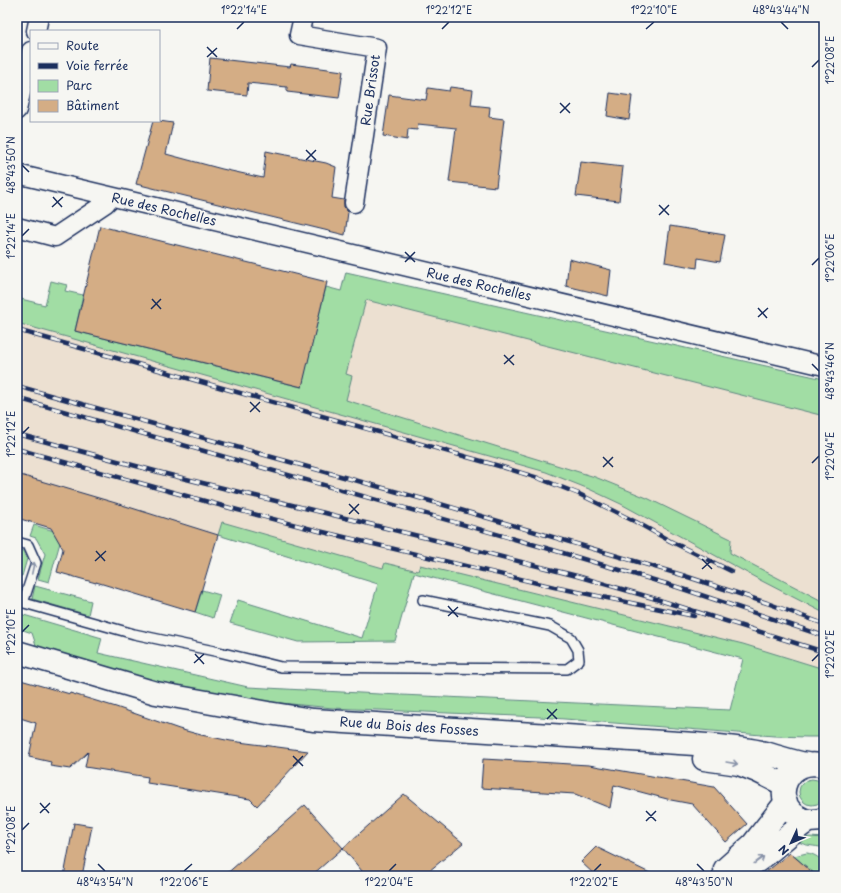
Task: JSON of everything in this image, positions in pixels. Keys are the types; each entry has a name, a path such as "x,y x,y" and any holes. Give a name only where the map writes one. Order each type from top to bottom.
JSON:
{"main road":[{"name":"Rue du Bois des Fosses","path":"17,652 156,693 305,719 739,748 765,753 795,762 819,764"},
{"name":"Rue du Bois des Fosses","path":"17,661 153,703 266,724 324,731 709,759 738,764 757,771 785,793"},
{"path":"717,876 753,844 785,793 788,779 792,773 797,769 819,764"},
{"path":"785,793 792,812 802,819 817,822"},
{"path":"724,876 736,873 753,864 796,829 817,822"}],"street":[{"path":"36,30 39,17"},
{"name":"Rue Brissot","path":"303,17 299,35 377,48 354,203"},
{"path":"17,110 30,55"},
{"name":"Rue des Rochelles","path":"17,174 824,366"},
{"path":"17,227 55,237 106,203"}],"lane":[{"path":"17,542 28,545 36,563 20,602 134,634 280,667 567,669 579,660 578,650 571,638 550,626 423,600"}],"shaded area":[{"path":"346,272 824,379 824,669 743,644 420,566 419,571 378,584 119,504 96,583 57,572 63,549 58,530 17,518 17,298 45,305 51,281 67,285 65,291 83,295 75,331 301,387 326,287 341,291"}],"green space":[{"path":"346,272 824,379 824,416 366,300 346,374 352,376 346,400 595,477 647,498 731,539 730,553 824,602 824,613 760,580 621,504 589,489 546,472 17,323 17,298 45,305 51,281 67,285 65,291 83,295 75,331 301,387 326,287 341,291"},
{"path":"222,522 383,568 385,563 418,571 420,565 743,644 824,669 824,737 774,736 540,717 333,708 249,700 170,686 38,651 32,633 17,628 17,613 102,638 98,653 248,687 730,710 743,659 414,573 395,641 298,642 230,623 238,600 362,638 378,584 218,535"},
{"path":"34,525 54,531 61,539 49,582 38,579 45,554 36,538 30,536"},
{"path":"17,549 23,551 27,559 22,576 17,575"},
{"path":"35,586 91,601 88,615 32,599"},
{"path":"202,590 220,595 213,618 195,612"},
{"path":"812,779 821,783 825,792 821,801 812,805 803,801 799,792 803,783"},
{"path":"810,837 824,838 824,848 806,845 796,840"},
{"path":"807,853 816,856 824,862 824,876 817,876 794,856"}],"building":[{"path":"210,58 290,67 291,64 343,71 339,98 287,92 287,87 248,83 247,95 207,91"},
{"path":"450,87 473,90 471,105 490,107 489,117 504,119 496,187 449,182 456,128 418,124 417,130 408,129 407,140 383,136 389,95 426,100 428,88 449,91"},
{"path":"610,93 632,96 629,120 607,116"},
{"path":"160,121 173,123 166,154 263,178 266,151 326,163 336,167 332,198 344,200 344,207 348,212 345,235 136,184 153,122"},
{"path":"581,162 623,167 619,201 576,196"},
{"path":"100,226 327,282 302,387 75,331"},
{"path":"670,226 725,235 720,262 698,258 697,268 665,262"},
{"path":"569,259 611,270 608,296 566,286"},
{"path":"17,474 218,535 195,612 96,582 57,572 63,549 51,528 17,518"},
{"path":"17,679 116,707 201,735 231,741 308,751 257,806 250,799 147,783 148,777 85,767 88,752 70,769 50,766 51,762 29,757 36,723 17,717"},
{"path":"483,759 589,765 714,787 747,824 726,842 692,804 614,785 610,808 575,794 481,788"},
{"path":"404,794 463,843 423,876 366,876 343,848"},
{"path":"305,805 343,848 311,876 224,876"},
{"path":"74,823 92,826 82,876 64,876"},
{"path":"596,847 656,876 596,876 581,862"},
{"path":"790,853 817,876 761,876"}],"railway":[{"path":"17,330 538,478 579,494 731,571"},
{"path":"17,386 430,501 682,575 767,603 824,624"},
{"path":"17,398 553,550 677,587 824,636"},
{"path":"17,434 166,474 577,576 656,599 824,652"},
{"path":"17,449 319,531 554,587 694,616"}]}
